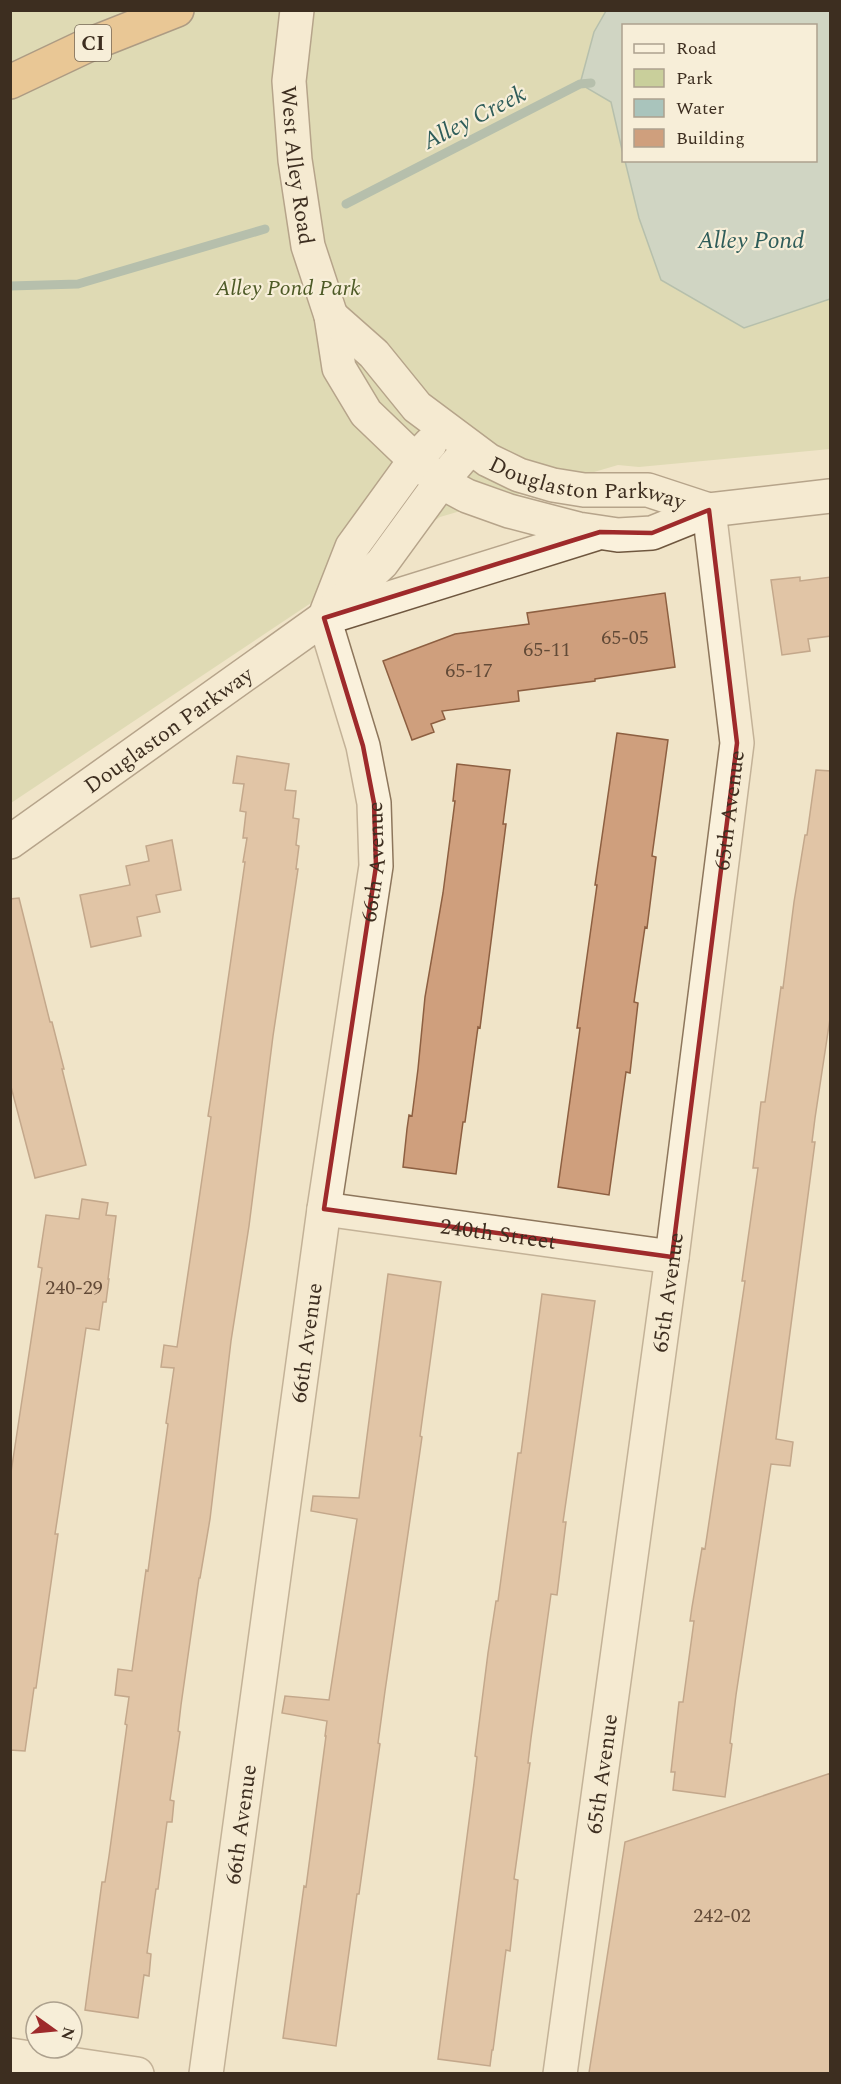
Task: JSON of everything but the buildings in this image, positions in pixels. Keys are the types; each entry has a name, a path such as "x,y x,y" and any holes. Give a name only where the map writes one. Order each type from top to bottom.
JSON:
{"highway":[{"name":"CI","path":"10,82 86,46 177,10"}],"street":[{"name":"West Alley Road","path":"297,12 289,81 295,160 308,246 331,316 339,368 366,413 415,460"},
{"path":"324,618 352,547 415,460 457,438 417,407 374,354 331,316"},
{"name":"Douglaston Parkway","path":"10,842 324,618 382,563 441,482 457,438 519,475 553,486 584,490 648,490 709,510"},
{"name":"Douglaston Parkway","path":"415,460 441,482 467,496 517,514 578,529 618,535 652,533 709,510 831,496"},
{"name":"65th Avenue","path":"560,2073 672,1257 737,743 709,510"},
{"name":"Douglaston Parkway","path":"324,618 600,532"},
{"name":"66th Avenue","path":"206,2073 324,1209 376,866 374,803 363,746 324,618"},
{"name":"240th Street","path":"324,1209 672,1257"},
{"path":"10,2055 137,2073"}],"highlighted area":[{"path":"709,510 737,743 672,1257 324,1209 376,866 374,803 363,746 324,618 600,532 652,533"}],"green space":[{"name":"Alley Pond Park","path":"11,11 830,11 830,449 639,467 618,465 440,517 11,803"}],"water":[{"name":"Alley Pond","path":"606,11 830,11 830,299 744,328 661,280 639,218 625,162 817,162 817,24 622,24 622,150 611,102 580,84 594,32"}],"waterway":[{"name":"Alley Creek","path":"346,204 580,84 591,83"},
{"name":"Alley Creek","path":"10,286 78,284 265,229"}]}
